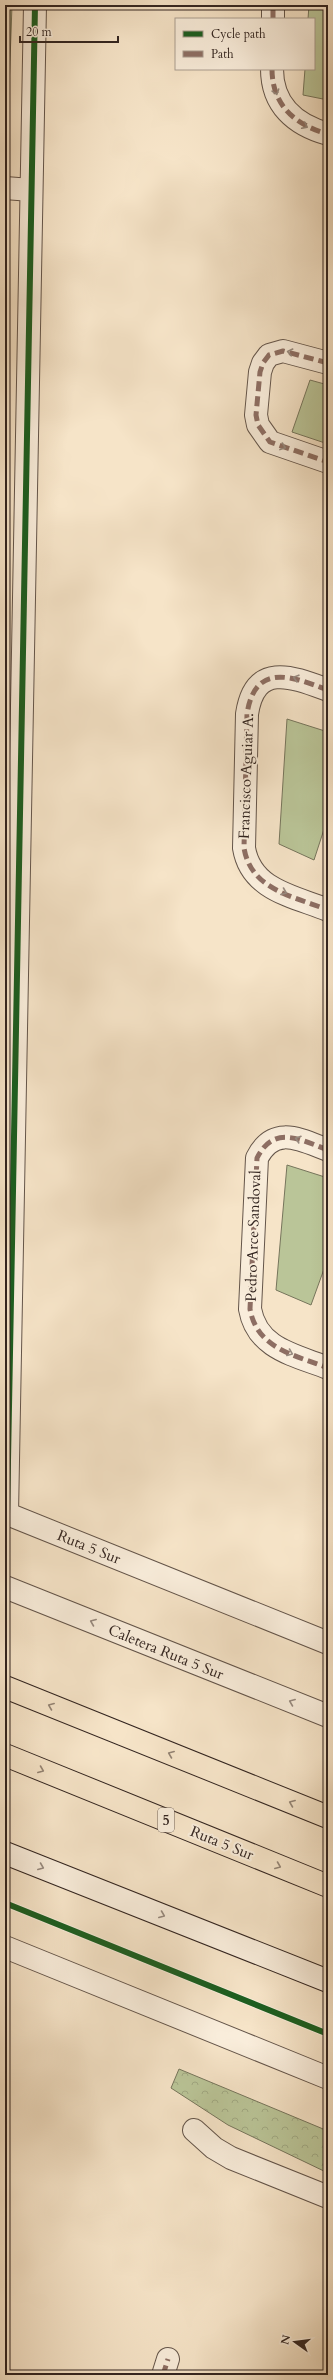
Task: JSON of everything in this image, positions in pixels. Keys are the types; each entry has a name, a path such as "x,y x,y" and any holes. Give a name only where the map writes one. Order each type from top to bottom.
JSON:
{"highway":[{"path":"5,1687 328,1817"},
{"name":"Ruta 5 Sur","path":"5,1755 328,1886"}],"street":[{"path":"6,1514 14,650 31,190 35,5"},
{"path":"273,5 273,18"},
{"path":"272,70 275,91 286,112 306,127 328,134"},
{"path":"5,188 31,190"},
{"path":"328,363 283,351 269,355 263,363 260,372 256,415 258,425 270,442 328,462"},
{"name":"Francisco Aguiar A.","path":"328,690 292,677 272,678 263,682 255,691 249,702 247,714 244,848 246,860 252,872 261,882 328,910"},
{"name":"Pedro Arce Sandoval","path":"328,1150 290,1136 279,1137 268,1142 257,1158 250,1309 252,1321 258,1332 266,1341 328,1368"},
{"name":"Ruta 5 Sur","path":"6,1514 328,1642"},
{"name":"Caletera Ruta 5 Sur","path":"5,1587 328,1716"},
{"path":"5,1853 328,1981"},
{"path":"5,1947 328,2078"},
{"path":"194,2130 214,2148 231,2158 328,2197"}],"green space":[{"path":"5,5 12,5 7,146 5,146"},
{"path":"309,5 328,5 328,100 303,95 305,70 315,70 315,18 308,18"},
{"path":"310,380 328,385 328,444 292,432"},
{"path":"287,719 328,732 328,817 314,860 279,844"},
{"path":"287,1165 328,1178 328,1258 311,1305 276,1290"},
{"path":"179,2069 328,2131 328,2173 228,2125 171,2088"}],"marked path":[{"path":"273,5 273,18"},
{"path":"272,70 276,93 288,112 305,125 328,134"},
{"path":"328,363 283,351 269,355 263,363 260,372 256,415 258,425 270,442 328,462"},
{"path":"328,690 302,681 277,677 267,680 258,686 251,697 247,714 244,848 248,862 255,873 264,882 276,890 328,910"},
{"path":"328,1150 298,1139 280,1138 271,1141 264,1147 257,1158 250,1309 254,1322 260,1333 269,1342 279,1349 328,1368"},
{"path":"163,2375 168,2359"}],"cycle path":[{"path":"7,1514 35,5"},
{"path":"5,1903 328,2034"}]}
